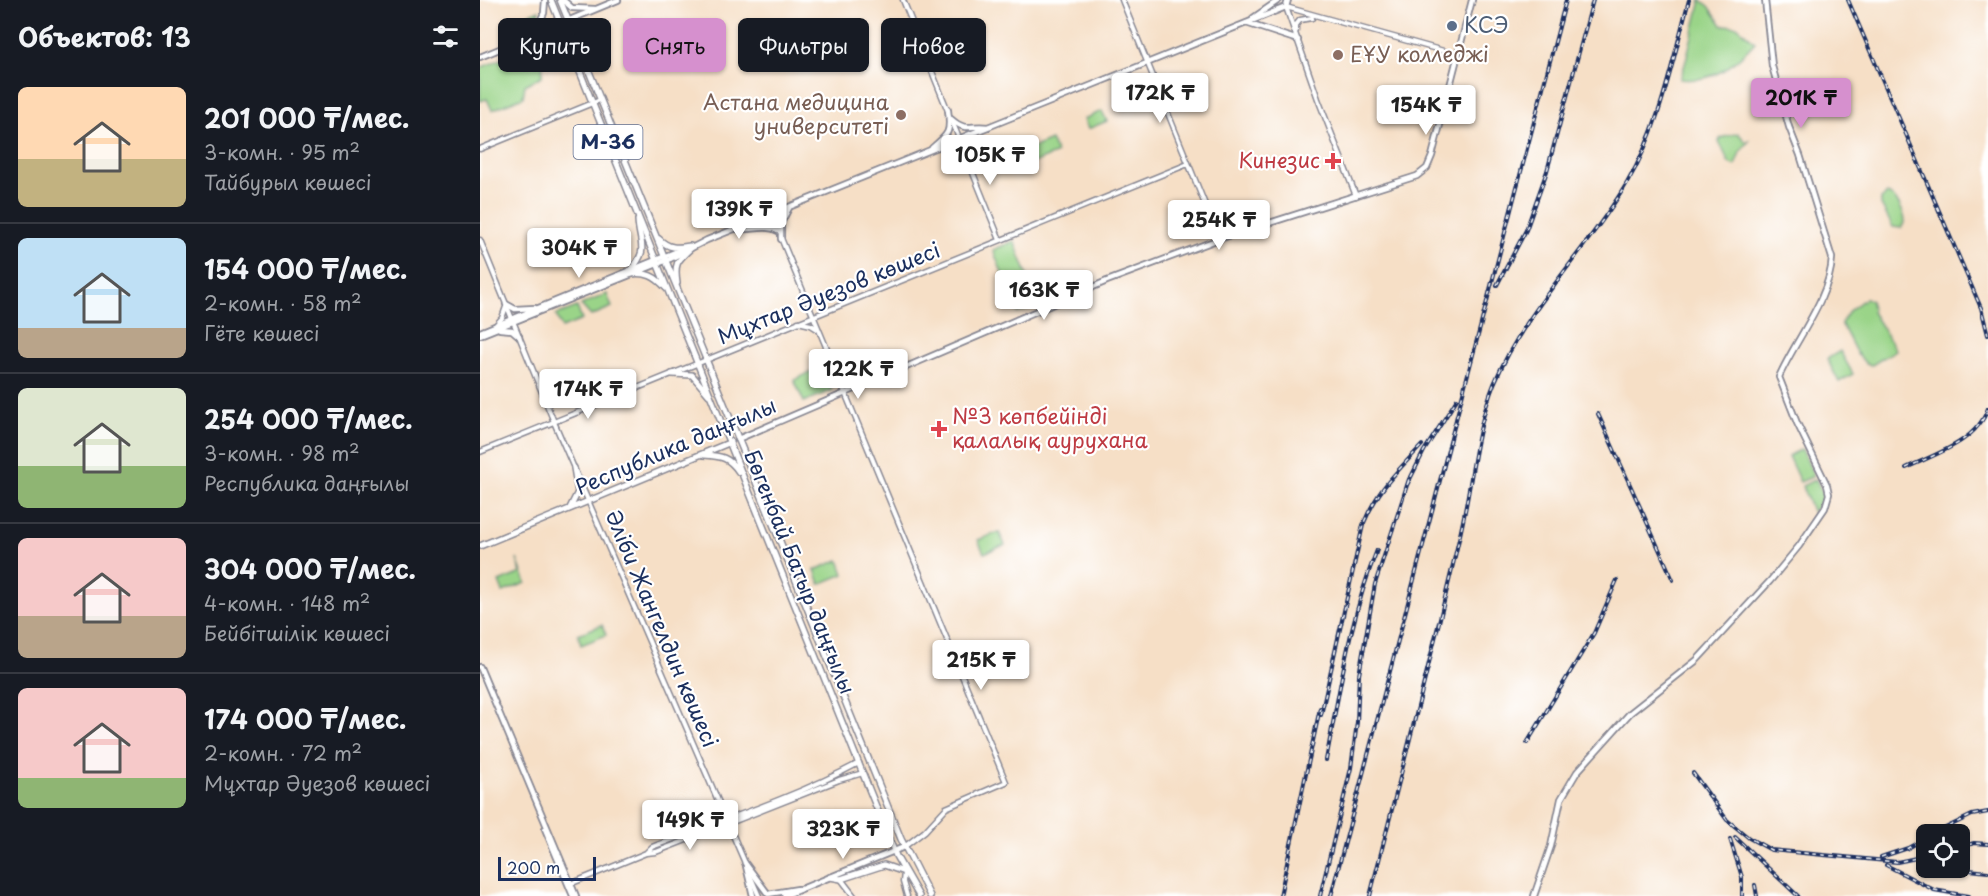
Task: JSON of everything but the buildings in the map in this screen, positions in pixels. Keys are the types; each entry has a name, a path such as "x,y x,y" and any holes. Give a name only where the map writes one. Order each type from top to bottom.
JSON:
{"main road":[{"path":"542,18 545,0"},
{"name":"Бөгенбай Батыр даңғылы","path":"551,0 558,18"},
{"path":"561,0 572,8 598,9"},
{"name":"Бөгенбай Батыр даңғылы","path":"561,0 567,18"},
{"path":"576,18 618,0"},
{"path":"1246,23 1280,0"},
{"path":"489,332 538,308 1286,7 1288,0"},
{"path":"1458,55 1472,0"},
{"path":"1534,896 1551,846 1558,808 1565,790 1577,772 1630,713 1697,660 1770,581 1798,547 1825,508 1829,494 1779,377 1822,294 1832,265 1832,258 1789,127 1772,66 1765,0"},
{"path":"1246,23 1298,40"},
{"path":"480,57 498,49"},
{"name":"Республика даңғылы","path":"480,546 702,455 729,441 845,394 1107,281 1219,239 1411,178 1426,168 1432,156 1458,55"},
{"name":"Бөгенбай Батыр даңғылы","path":"580,72 894,850 919,896"},
{"name":"Бөгенбай Батыр даңғылы","path":"589,72 904,847 930,896"},
{"path":"928,152 948,133 950,124 948,110"},
{"path":"951,119 959,127 966,129 991,127"},
{"path":"781,239 781,223 789,207"},
{"path":"1209,213 1222,228 1259,226"},
{"path":"631,272 642,253 643,246 638,227 638,216"},
{"path":"737,229 767,227 778,231"},
{"path":"655,234 666,246 691,247"},
{"path":"677,290 675,266 691,247"},
{"path":"480,334 631,272 651,275 669,291"},
{"path":"506,305 515,309 538,308"},
{"path":"480,334 499,329 512,330 519,336"},
{"path":"672,374 694,376 712,399"},
{"path":"702,455 723,456 729,460 745,481"},
{"path":"569,510 578,492 574,468"},
{"path":"480,667 574,896"},
{"path":"480,675 570,885"},
{"path":"784,896 904,847"},
{"path":"745,864 766,894 801,889"},
{"path":"745,864 753,896"},
{"path":"830,877 841,879 884,866 904,872"}],"street":[{"path":"903,0 1000,240"},
{"path":"1122,0 1219,239"},
{"path":"1286,7 1458,55"},
{"path":"1286,7 1356,196"},
{"path":"1298,40 1295,29 1300,20 1309,17 1324,19"},
{"path":"480,149 600,100"},
{"name":"Мұхтар Әуезов көшесі","path":"480,452 1188,164"},
{"path":"771,215 1006,782 945,808 926,831 904,847"},
{"name":"Әліби Жангелдин көшесі","path":"480,240 554,422 759,896"},
{"path":"495,326 502,318 506,305"},
{"path":"798,322 811,324 819,330"},
{"path":"646,853 652,847 837,775 859,763"},
{"path":"570,885 646,853 656,852 839,780 863,773"},
{"path":"837,775 839,780"},
{"path":"904,872 903,882 907,896"},
{"path":"841,879 854,896"}],"green space":[{"path":"1701,0 1709,6 1722,25 1737,26 1755,42 1722,71 1703,78 1680,79 1685,64"},
{"path":"539,10 538,18 520,18"},
{"path":"498,61 498,72 542,72 542,76 525,85 523,97 492,110 487,99 480,101 480,68"},
{"path":"1102,111 1107,121 1088,129 1084,119"},
{"path":"1738,133 1746,142 1749,141 1740,152 1735,166 1729,163 1719,141 1721,138"},
{"path":"1051,140 1057,153 1033,163 1027,150"},
{"path":"1887,194 1894,198 1902,210 1905,223 1901,228 1893,227 1881,205 1881,199"},
{"path":"1014,241 1039,305 1018,313 993,250"},
{"path":"607,294 612,307 591,316 581,305"},
{"path":"1866,298 1871,301 1872,312 1896,350 1872,365 1866,364 1856,352 1841,323 1850,310"},
{"path":"577,307 582,320 562,328 556,315"},
{"path":"1840,351 1853,374 1839,382 1827,359"},
{"path":"822,367 832,390 804,402 794,380"},
{"path":"1802,449 1814,476 1800,482 1788,456"},
{"path":"1816,479 1824,498 1813,513 1802,486"},
{"path":"999,532 1005,545 984,553 978,540"},
{"path":"517,559 526,583 503,592 499,582 521,573"},
{"path":"839,560 844,574 820,584 815,570"},
{"path":"602,625 606,635 581,645 578,634"}],"railway":[{"path":"1331,896 1566,0"},
{"path":"1497,285 1526,230 1547,171 1593,0"},
{"path":"1370,896 1459,539 1487,403 1507,357 1522,331 1611,208 1638,162 1657,117 1689,0"},
{"path":"1848,0 1981,308 1988,335"},
{"path":"1407,485 1424,451 1457,399"},
{"path":"1906,468 1954,446 1965,438 1983,420 1988,408"},
{"path":"1598,414 1673,580"},
{"path":"1321,715 1363,525 1381,491 1422,445"},
{"path":"1320,896 1351,768 1357,722 1359,675 1375,584 1409,479"},
{"path":"1326,760 1353,627 1377,550"},
{"path":"1527,743 1594,633 1617,580"},
{"path":"1280,896 1320,708"},
{"path":"1693,773 1727,820 1749,838 1771,850 1897,862 1916,858"},
{"path":"1954,824 1972,815 1988,812"},
{"path":"1735,837 1798,896"},
{"path":"1730,839 1742,877 1742,896"},
{"path":"1881,857 1916,844"},
{"path":"1970,844 1988,844"},
{"path":"1886,865 1934,890 1968,896"},
{"path":"1970,870 1988,872"},
{"path":"1755,885 1757,896"}],"place":[{"name":"КСЭ","path":"1452,26"},
{"name":"ЕҰУ колледжі","path":"1338,55"},
{"name":"Астана медицина университеті","path":"901,115"},
{"name":"Кинезис","path":"1333,161"},
{"name":"№3 көпбейінді қалалық аурухана","path":"939,429"}]}
